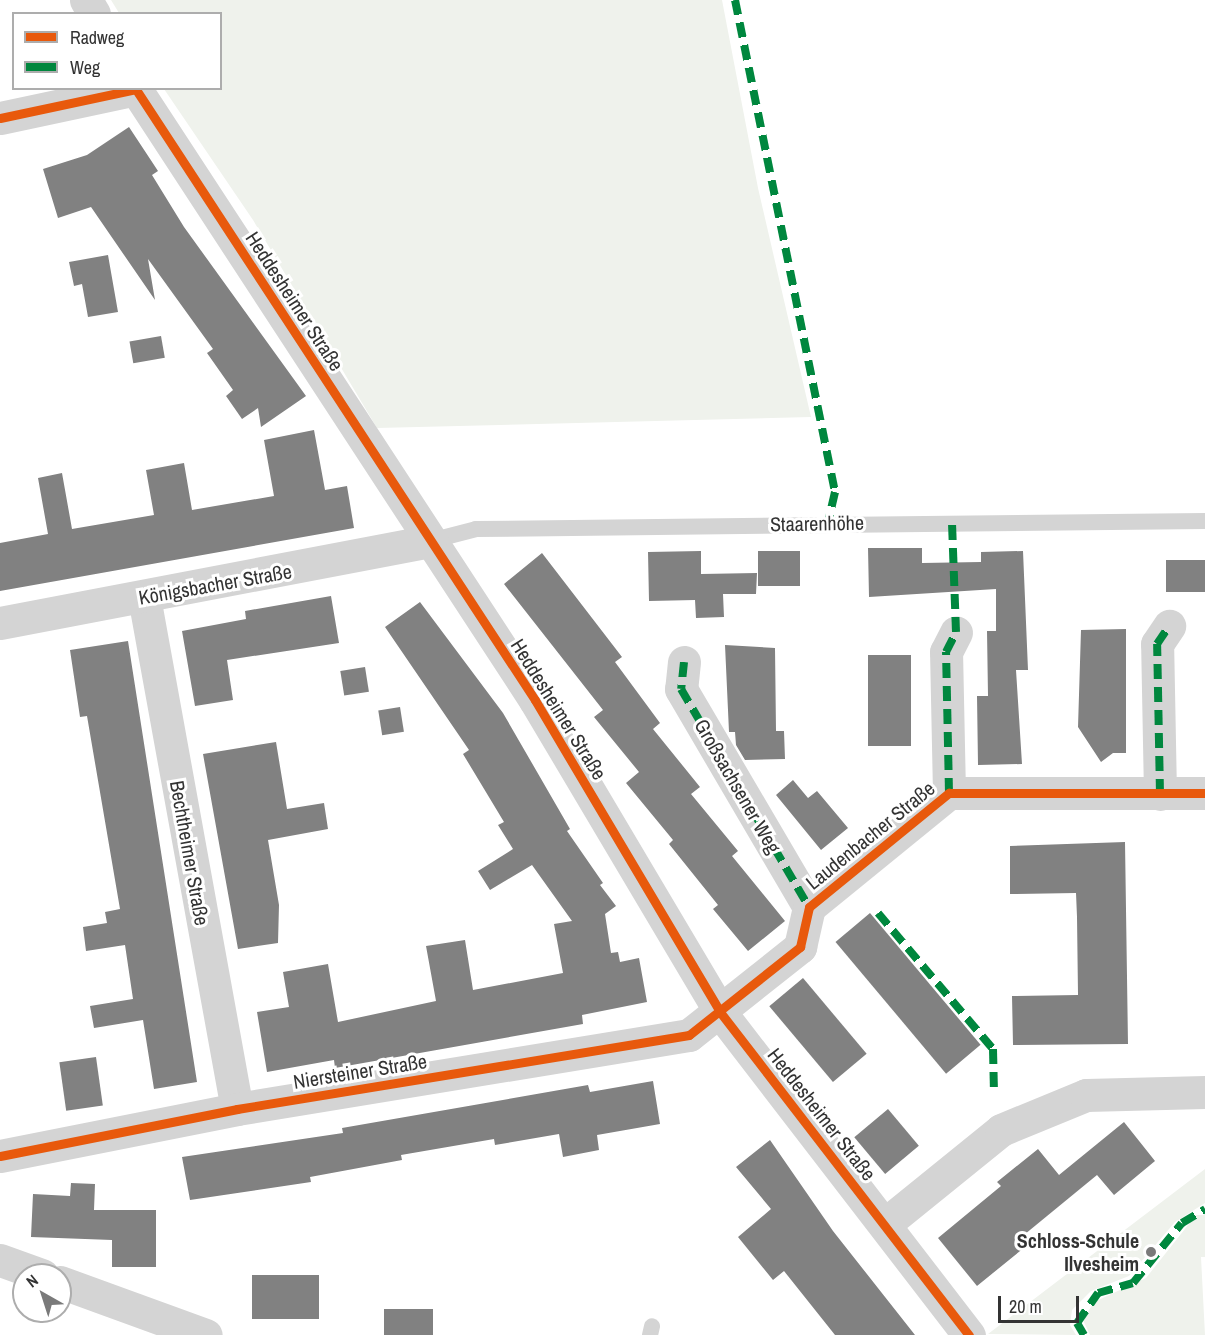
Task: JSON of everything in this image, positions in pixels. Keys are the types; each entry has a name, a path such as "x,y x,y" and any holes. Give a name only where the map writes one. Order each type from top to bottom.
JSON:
{"street":[{"path":"0,118 130,90"},
{"name":"Heddesheimer Straße","path":"136,90 535,700 720,1012 969,1335"},
{"name":"Königsbacher Straße","path":"0,623 430,541"},
{"name":"Bechtheimer Straße","path":"144,597 237,1109"},
{"path":"1160,794 1157,644 1169,626"},
{"path":"949,793 946,652 956,632"},
{"name":"Großsachsener Weg","path":"684,662 681,689 809,907"},
{"name":"Laudenbacher Straße","path":"720,1012 800,947 809,907 949,793 1205,793"},
{"name":"Niersteiner Straße","path":"0,1156 237,1109 689,1035 720,1012"},
{"path":"885,1224 1001,1130 1086,1095 1205,1092"},
{"path":"72,1286 206,1335"}],"lane":[{"name":"Staarenhöhe","path":"430,541 476,529 1205,520"}],"shaded area":[{"path":"111,0 722,0 758,188 811,417 377,428 253,220 165,90 222,90 222,12 118,12"},
{"path":"1205,1169 1205,1203 1175,1222 1129,1276 1091,1291 1072,1310 1070,1325 1076,1335 988,1334"},
{"path":"1196,1215 1205,1215 1205,1257 1201,1257 1205,1335 1090,1335 1083,1320 1094,1302 1146,1278"}],"building":[{"path":"129,127 158,171 152,175 184,227 306,396 261,427 258,408 242,419 226,396 233,390 207,353 213,349 148,259 155,300 91,207 58,218 43,169 87,155"},
{"path":"108,255 118,312 88,317 82,284 74,286 69,262"},
{"path":"161,336 165,358 133,363 129,342"},
{"path":"314,430 325,490 347,486 354,528 0,591 0,543 48,534 38,478 62,473 72,529 154,515 146,470 184,463 192,510 274,496 264,440"},
{"path":"868,548 922,548 922,563 981,562 981,552 1023,551 1028,670 1016,670 1022,764 978,765 977,696 988,696 987,631 996,631 996,589 869,597"},
{"path":"701,551 701,574 757,573 756,594 723,594 724,617 696,618 695,600 649,601 648,552"},
{"path":"758,551 800,551 800,586 758,586"},
{"path":"542,553 622,657 615,662 660,723 653,729 700,787 691,794 738,851 732,856 785,921 748,951 713,909 718,905 669,844 673,840 626,783 639,772 594,717 603,710 504,584"},
{"path":"1166,560 1205,560 1205,592 1166,592"},
{"path":"331,596 339,643 227,660 233,700 195,706 182,631 246,619 245,611"},
{"path":"420,602 503,713 570,829 567,831 603,883 600,885 616,906 605,914 611,953 618,952 620,962 639,958 647,1002 582,1015 583,1024 335,1068 334,1060 267,1072 257,1012 289,1007 283,972 328,964 338,1022 436,1001 426,946 465,940 473,990 563,973 554,924 572,921 532,865 490,890 478,871 513,849 498,825 504,822 463,754 469,750 385,627"},
{"path":"1126,629 1126,753 1113,753 1101,762 1078,727 1081,630"},
{"path":"128,641 197,1082 154,1089 143,1020 94,1028 90,1006 133,999 125,945 86,951 83,927 107,923 105,912 120,909 87,716 80,717 70,650"},
{"path":"725,645 775,648 776,731 784,731 785,759 745,760 736,745 735,732 729,732"},
{"path":"868,655 911,655 911,746 868,746"},
{"path":"365,667 369,692 344,696 340,671"},
{"path":"400,707 404,732 382,735 378,710"},
{"path":"276,742 287,809 324,803 328,829 268,840 279,905 278,943 238,949 203,754"},
{"path":"793,780 808,798 817,791 848,828 821,850 776,795"},
{"path":"1125,842 1128,1044 1013,1045 1012,996 1078,995 1077,917 1076,893 1010,894 1010,846"},
{"path":"870,913 981,1045 946,1074 836,942"},
{"path":"803,978 867,1054 833,1082 769,1006"},
{"path":"96,1057 103,1106 66,1111 59,1062"},
{"path":"653,1081 660,1124 597,1135 599,1150 563,1157 559,1134 495,1145 494,1139 401,1155 402,1160 310,1177 311,1182 190,1200 182,1157 343,1133 342,1128 588,1085 590,1092"},
{"path":"888,1109 919,1146 885,1174 854,1137"},
{"path":"1124,1122 1155,1161 1114,1195 1097,1175 1019,1239 1025,1247 977,1286 938,1238 1001,1186 997,1182 1038,1149 1059,1175"},
{"path":"770,1140 833,1231 915,1335 835,1335 784,1271 773,1280 738,1237 771,1209 736,1167"},
{"path":"71,1183 95,1184 94,1210 156,1210 156,1267 112,1267 112,1240 31,1237 33,1194 70,1196"},
{"path":"252,1275 319,1275 319,1319 252,1319"},
{"path":"384,1309 433,1309 433,1335 384,1335"}],"marked path":[{"path":"735,0 835,492 828,522"},
{"path":"949,793 946,652 956,632 952,521"},
{"path":"1160,794 1157,644 1169,626"},
{"path":"684,662 681,689 809,907"},
{"path":"878,913 993,1049 994,1092"},
{"path":"1084,1335 1077,1323 1098,1293 1133,1283 1182,1223 1205,1209"}],"cycle path":[{"path":"0,118 131,90"},
{"path":"136,90 535,700 720,1012 969,1335"},
{"path":"0,1156 237,1109 689,1035 800,947 809,907 949,793 1205,793"}],"place":[{"name":"Schloss-Schule Ilvesheim","path":"1151,1252"}]}
